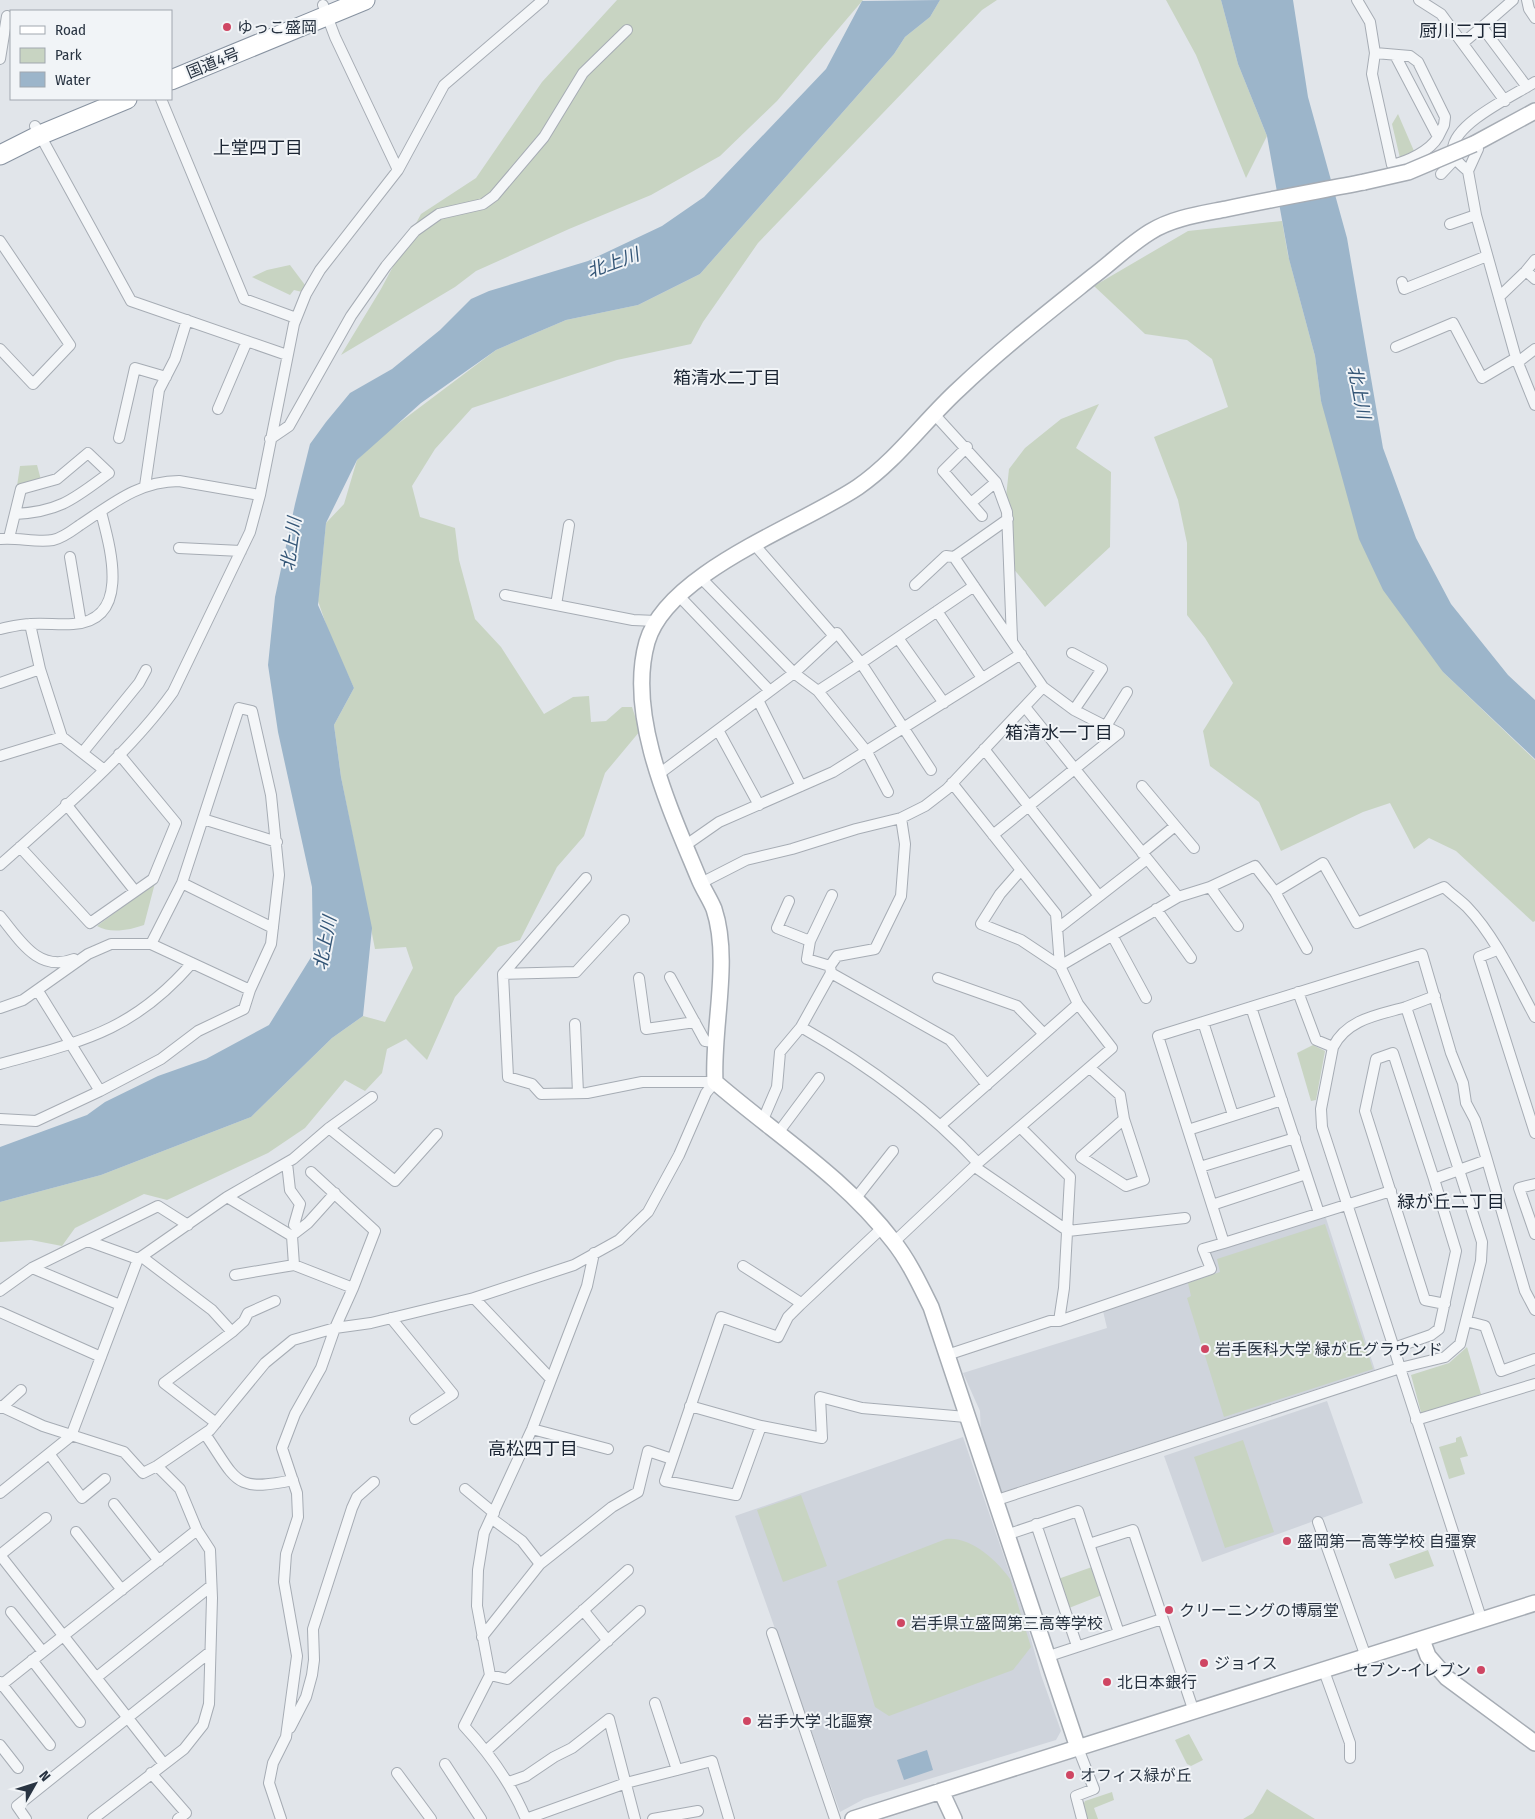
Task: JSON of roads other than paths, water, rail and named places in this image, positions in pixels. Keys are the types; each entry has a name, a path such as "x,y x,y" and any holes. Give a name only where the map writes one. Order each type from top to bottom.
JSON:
{"highway":[{"name":"国道4号","path":"172,69 328,7 365,0"},
{"name":"国道4号","path":"172,80 328,7"},
{"path":"0,155 38,130 99,100"},
{"path":"0,144 124,100"}],"street":[{"path":"0,865 120,754 157,714 173,692 250,532 260,495 296,318 320,270 398,170 444,85 543,0"},
{"path":"1357,0 1370,22 1375,53 1372,74 1392,165 1401,163 1433,145 1444,125 1445,117 1418,62 1410,56 1375,53"},
{"path":"1418,0 1441,14 1505,101"},
{"path":"1463,43 1513,0"},
{"path":"1527,0 1529,9 1535,18"},
{"path":"328,7 398,170"},
{"path":"0,59 7,16"},
{"path":"1482,27 1531,84 1475,119 1456,139 1453,150 1456,158 1468,171 1476,215 1487,256 1517,360 1535,405"},
{"path":"270,439 289,426 351,316 386,266 415,231 439,214 483,204 494,196 544,137 583,73 627,30"},
{"path":"1395,55 1438,137"},
{"path":"161,100 244,299 296,318"},
{"path":"21,1390 1,1407 71,1436 124,1452 143,1473 157,1466 205,1434 265,1363 292,1340 335,1328 391,1318 474,1298 574,1265 619,1240 648,1212 679,1154 706,1093 715,1082 714,1042 720,981 720,946 714,910 701,883 659,774 642,704 647,642 656,621 678,596 700,578 753,544 859,486 892,457 934,414 1034,323 1151,231 1183,218 1408,172 1474,144 1535,111"},
{"path":"38,130 131,302 287,355"},
{"path":"1468,171 1478,149"},
{"path":"1441,174 1456,158"},
{"path":"1450,224 1476,215"},
{"path":"0,241 70,345 33,384 0,349"},
{"path":"1402,282 1404,289 1487,256"},
{"path":"1499,297 1535,260"},
{"path":"1526,271 1535,279"},
{"path":"145,486 159,390 175,359 186,320"},
{"path":"1396,347 1453,323 1482,378 1535,349"},
{"path":"218,409 247,341"},
{"path":"119,438 135,368 166,377"},
{"path":"934,414 967,447 996,482 1008,519 1012,641"},
{"path":"967,447 943,471 982,516"},
{"path":"15,514 39,513 70,502 109,473 88,454 57,480 21,489 15,514 5,538 54,540 101,512 126,494 145,486 179,480 260,495"},
{"path":"971,504 996,482"},
{"path":"0,628 30,624 80,623 98,616 111,596 114,570 101,512"},
{"path":"915,585 946,556 954,557 1008,519"},
{"path":"556,606 569,526"},
{"path":"753,544 834,636"},
{"path":"179,548 241,551"},
{"path":"70,557 80,623"},
{"path":"954,557 1043,687 1074,710 1119,733 993,835"},
{"path":"700,578 794,673 818,691 867,752 888,792"},
{"path":"818,691 974,586"},
{"path":"505,595 633,620 656,621"},
{"path":"678,596 770,691"},
{"path":"937,612 982,678"},
{"path":"30,624 40,669 62,737 103,769"},
{"path":"659,774 794,673 838,633 861,663 931,770"},
{"path":"898,638 944,703"},
{"path":"1072,653 1102,669 1074,710"},
{"path":"686,845 719,822 833,772 904,729 1020,654"},
{"path":"0,683 40,669"},
{"path":"83,752 139,684 146,670"},
{"path":"701,883 746,860 901,818 925,806 952,783 1043,687"},
{"path":"1106,726 1127,692"},
{"path":"758,700 801,786"},
{"path":"1025,707 1178,897"},
{"path":"0,1119 36,1121 100,1091 161,1059 198,1031 244,1009 250,990 271,944 279,875 271,795 252,711 239,708 182,884 151,944"},
{"path":"718,730 759,805"},
{"path":"0,756 62,737"},
{"path":"984,749 1099,896"},
{"path":"20,847 90,923 153,879 176,822 120,754"},
{"path":"894,1242 976,1165 1112,1048 1078,1004 1060,966 1056,914 952,783"},
{"path":"1142,786 1194,848"},
{"path":"66,804 135,891"},
{"path":"762,1122 777,1087 780,1052 800,1027 837,956 875,949 901,896 905,844 901,818"},
{"path":"203,819 277,842"},
{"path":"1057,929 1145,856 1175,826"},
{"path":"1275,892 1323,863 1357,923 1444,887 1468,908 1522,990 1535,1016"},
{"path":"1060,966 1178,897 1210,887 1256,866 1275,892 1307,949"},
{"path":"1020,870 1000,894 981,924 1021,940 1060,966"},
{"path":"586,878 503,974 508,1077 532,1084 541,1094 578,1093 642,1082 715,1082 856,1198 894,1242 931,1308 1046,1657 1094,1789 1076,1796 1082,1819"},
{"path":"182,884 273,928"},
{"path":"1210,887 1238,926"},
{"path":"832,895 810,941 807,959 831,970 950,1040 987,1085"},
{"path":"789,901 777,928 810,941"},
{"path":"1156,909 1191,958"},
{"path":"0,916 36,957 44,962 63,963 88,954"},
{"path":"503,974 576,972 624,920"},
{"path":"1112,937 1146,998"},
{"path":"0,1008 23,1000 88,954 100,947 111,944 151,944 250,990"},
{"path":"1497,950 1479,957 1535,1133"},
{"path":"1224,1243 1158,1036 1422,954 1451,1053 1463,1083 1466,1103 1475,1120 1525,1291 1535,1310"},
{"path":"0,1064 71,1044 104,1032 141,1011 171,987 192,963"},
{"path":"670,977 706,1041 714,1042"},
{"path":"639,978 646,1029 695,1022"},
{"path":"938,978 1017,1006 1044,1034"},
{"path":"38,990 100,1091"},
{"path":"1298,992 1316,1040 1333,1047"},
{"path":"1435,996 1406,1007 1364,1019 1350,1026 1338,1038 1333,1047 1321,1109 1322,1127 1482,1621"},
{"path":"941,1125 1078,1004"},
{"path":"1251,1007 1319,1213"},
{"path":"994,1501 1400,1368 1445,1357 1460,1344 1481,1261 1482,1242 1406,1007"},
{"path":"1203,1022 1234,1115"},
{"path":"575,1024 578,1093"},
{"path":"800,1027 836,1047 941,1125 976,1165 1068,1231 1185,1218"},
{"path":"1394,1348 1435,1332 1439,1328 1445,1304 1456,1251 1393,1053 1376,1059 1365,1112 1425,1300 1445,1304"},
{"path":"1090,1068 1120,1095 1124,1119 1144,1180 1126,1186 1081,1157 1124,1119"},
{"path":"778,1133 820,1078"},
{"path":"0,1493 50,1455 71,1436 120,1305 140,1258 227,1197 287,1163 329,1128 372,1097"},
{"path":"1188,1130 1282,1100"},
{"path":"329,1128 395,1181 437,1134"},
{"path":"1021,1128 1070,1177 1068,1231 1059,1321"},
{"path":"1200,1168 1295,1138"},
{"path":"856,1198 893,1151"},
{"path":"1434,1179 1487,1160"},
{"path":"287,1163 290,1190 300,1204 294,1224 294,1265"},
{"path":"286,1737 297,1656 284,1582 286,1554 298,1517 297,1493 282,1448 295,1414 321,1368 335,1328 375,1231 311,1172"},
{"path":"1212,1205 1306,1174"},
{"path":"1535,1184 1519,1188 1535,1234"},
{"path":"947,1354 1050,1320 1059,1321 1211,1269 1203,1249 1391,1191"},
{"path":"295,1233 334,1193"},
{"path":"227,1197 295,1233"},
{"path":"0,1291 32,1268 158,1206 188,1225"},
{"path":"760,1426 736,1495 665,1481 721,1316 778,1337 788,1317 801,1303 882,1228"},
{"path":"88,1241 140,1258 212,1310 232,1332"},
{"path":"594,1253 587,1286 532,1429 484,1533 478,1570 477,1606 490,1675 464,1726 487,1750 509,1782 526,1819 626,1783 712,1761 729,1819"},
{"path":"234,1275 294,1265 352,1288"},
{"path":"743,1266 801,1303"},
{"path":"32,1268 120,1305"},
{"path":"474,1298 551,1379"},
{"path":"216,1423 164,1383 232,1332 244,1321 248,1313 275,1300"},
{"path":"0,1312 101,1357"},
{"path":"391,1318 453,1394 415,1420"},
{"path":"1466,1321 1485,1326 1501,1371 1535,1359"},
{"path":"1416,1420 1535,1384"},
{"path":"690,1406 760,1426 822,1438 820,1397 862,1408 966,1417"},
{"path":"532,1429 608,1449"},
{"path":"205,1434 237,1480 251,1486 267,1486 293,1480"},
{"path":"482,1637 540,1564 612,1507 638,1492 648,1451 672,1458"},
{"path":"50,1455 82,1498 105,1479"},
{"path":"93,1819 151,1773 184,1750 203,1724 209,1704 210,1550 197,1530 180,1489 157,1466"},
{"path":"281,1819 269,1783 273,1763 308,1690 314,1660 312,1629 352,1508 357,1496 374,1482"},
{"path":"465,1489 522,1541 540,1564"},
{"path":"114,1504 159,1560"},
{"path":"1006,1535 1078,1511 1119,1633"},
{"path":"46,1518 0,1555 164,1764"},
{"path":"1318,1522 1366,1657"},
{"path":"1036,1524 1077,1646"},
{"path":"50,1745 1,1684 197,1530"},
{"path":"1089,1544 1133,1530 1194,1712"},
{"path":"76,1532 122,1590"},
{"path":"490,1675 507,1679 628,1570"},
{"path":"97,1677 211,1586"},
{"path":"854,1819 1535,1603"},
{"path":"583,1610 608,1641"},
{"path":"487,1750 640,1611"},
{"path":"10,1612 43,1652"},
{"path":"1046,1657 1162,1619"},
{"path":"772,1633 835,1819"},
{"path":"1422,1640 1428,1656 1446,1678 1535,1743"},
{"path":"26,1819 17,1806 210,1652"},
{"path":"32,1660 80,1722"},
{"path":"1324,1671 1350,1743 1350,1758"},
{"path":"654,1703 677,1770"},
{"path":"509,1782 526,1776 554,1757 572,1748 609,1719 635,1819"},
{"path":"0,1745 18,1768"},
{"path":"445,1764 481,1819"},
{"path":"151,1773 186,1813 178,1819"},
{"path":"397,1773 431,1819"},
{"path":"941,1791 954,1819"},
{"path":"653,1819 698,1811"}],"water":[{"name":"北上川","path":"940,0 930,17 905,37 894,54 700,274 638,305 566,320 496,350 421,403 357,460 326,523 318,605 354,688 334,725 341,777 372,928 363,1016 332,1038 251,1117 101,1175 0,1202 0,1147 87,1115 105,1102 158,1076 206,1059 269,1025 313,954 312,887 278,732 268,665 275,597 295,504 310,444 326,422 350,393 392,369 440,330 471,299 489,291 588,261 662,226 704,197 826,69 862,1"},
{"name":"北上川","path":"1221,0 1293,0 1308,97 1347,238 1383,448 1416,538 1451,604 1508,675 1535,700 1535,759 1443,672 1383,590 1359,539 1321,401 1315,356 1289,259 1267,136 1238,64"},
{"path":"927,1750 933,1770 904,1780 897,1760"}],"place":[{"name":"ゆっこ盛岡","path":"227,27"},
{"name":"岩手医科大学 緑が丘グラウンド","path":"1205,1349"},
{"name":"盛岡第一高等学校 自彊寮","path":"1287,1541"},
{"name":"クリーニングの博扇堂","path":"1169,1610"},
{"name":"岩手県立盛岡第三高等学校","path":"901,1623"},
{"name":"ジョイス","path":"1204,1663"},
{"name":"セブン-イレブン","path":"1481,1670"},
{"name":"北日本銀行","path":"1107,1682"},
{"name":"岩手大学 北謳寮","path":"747,1721"},
{"name":"オフィス緑が丘","path":"1070,1775"}],"district":[{"name":"厨川二丁目","path":"1464,31"},
{"name":"上堂四丁目","path":"258,148"},
{"name":"箱清水二丁目","path":"727,378"},
{"name":"箱清水一丁目","path":"1059,733"},
{"name":"緑が丘二丁目","path":"1451,1202"},
{"name":"高松四丁目","path":"533,1449"}]}
